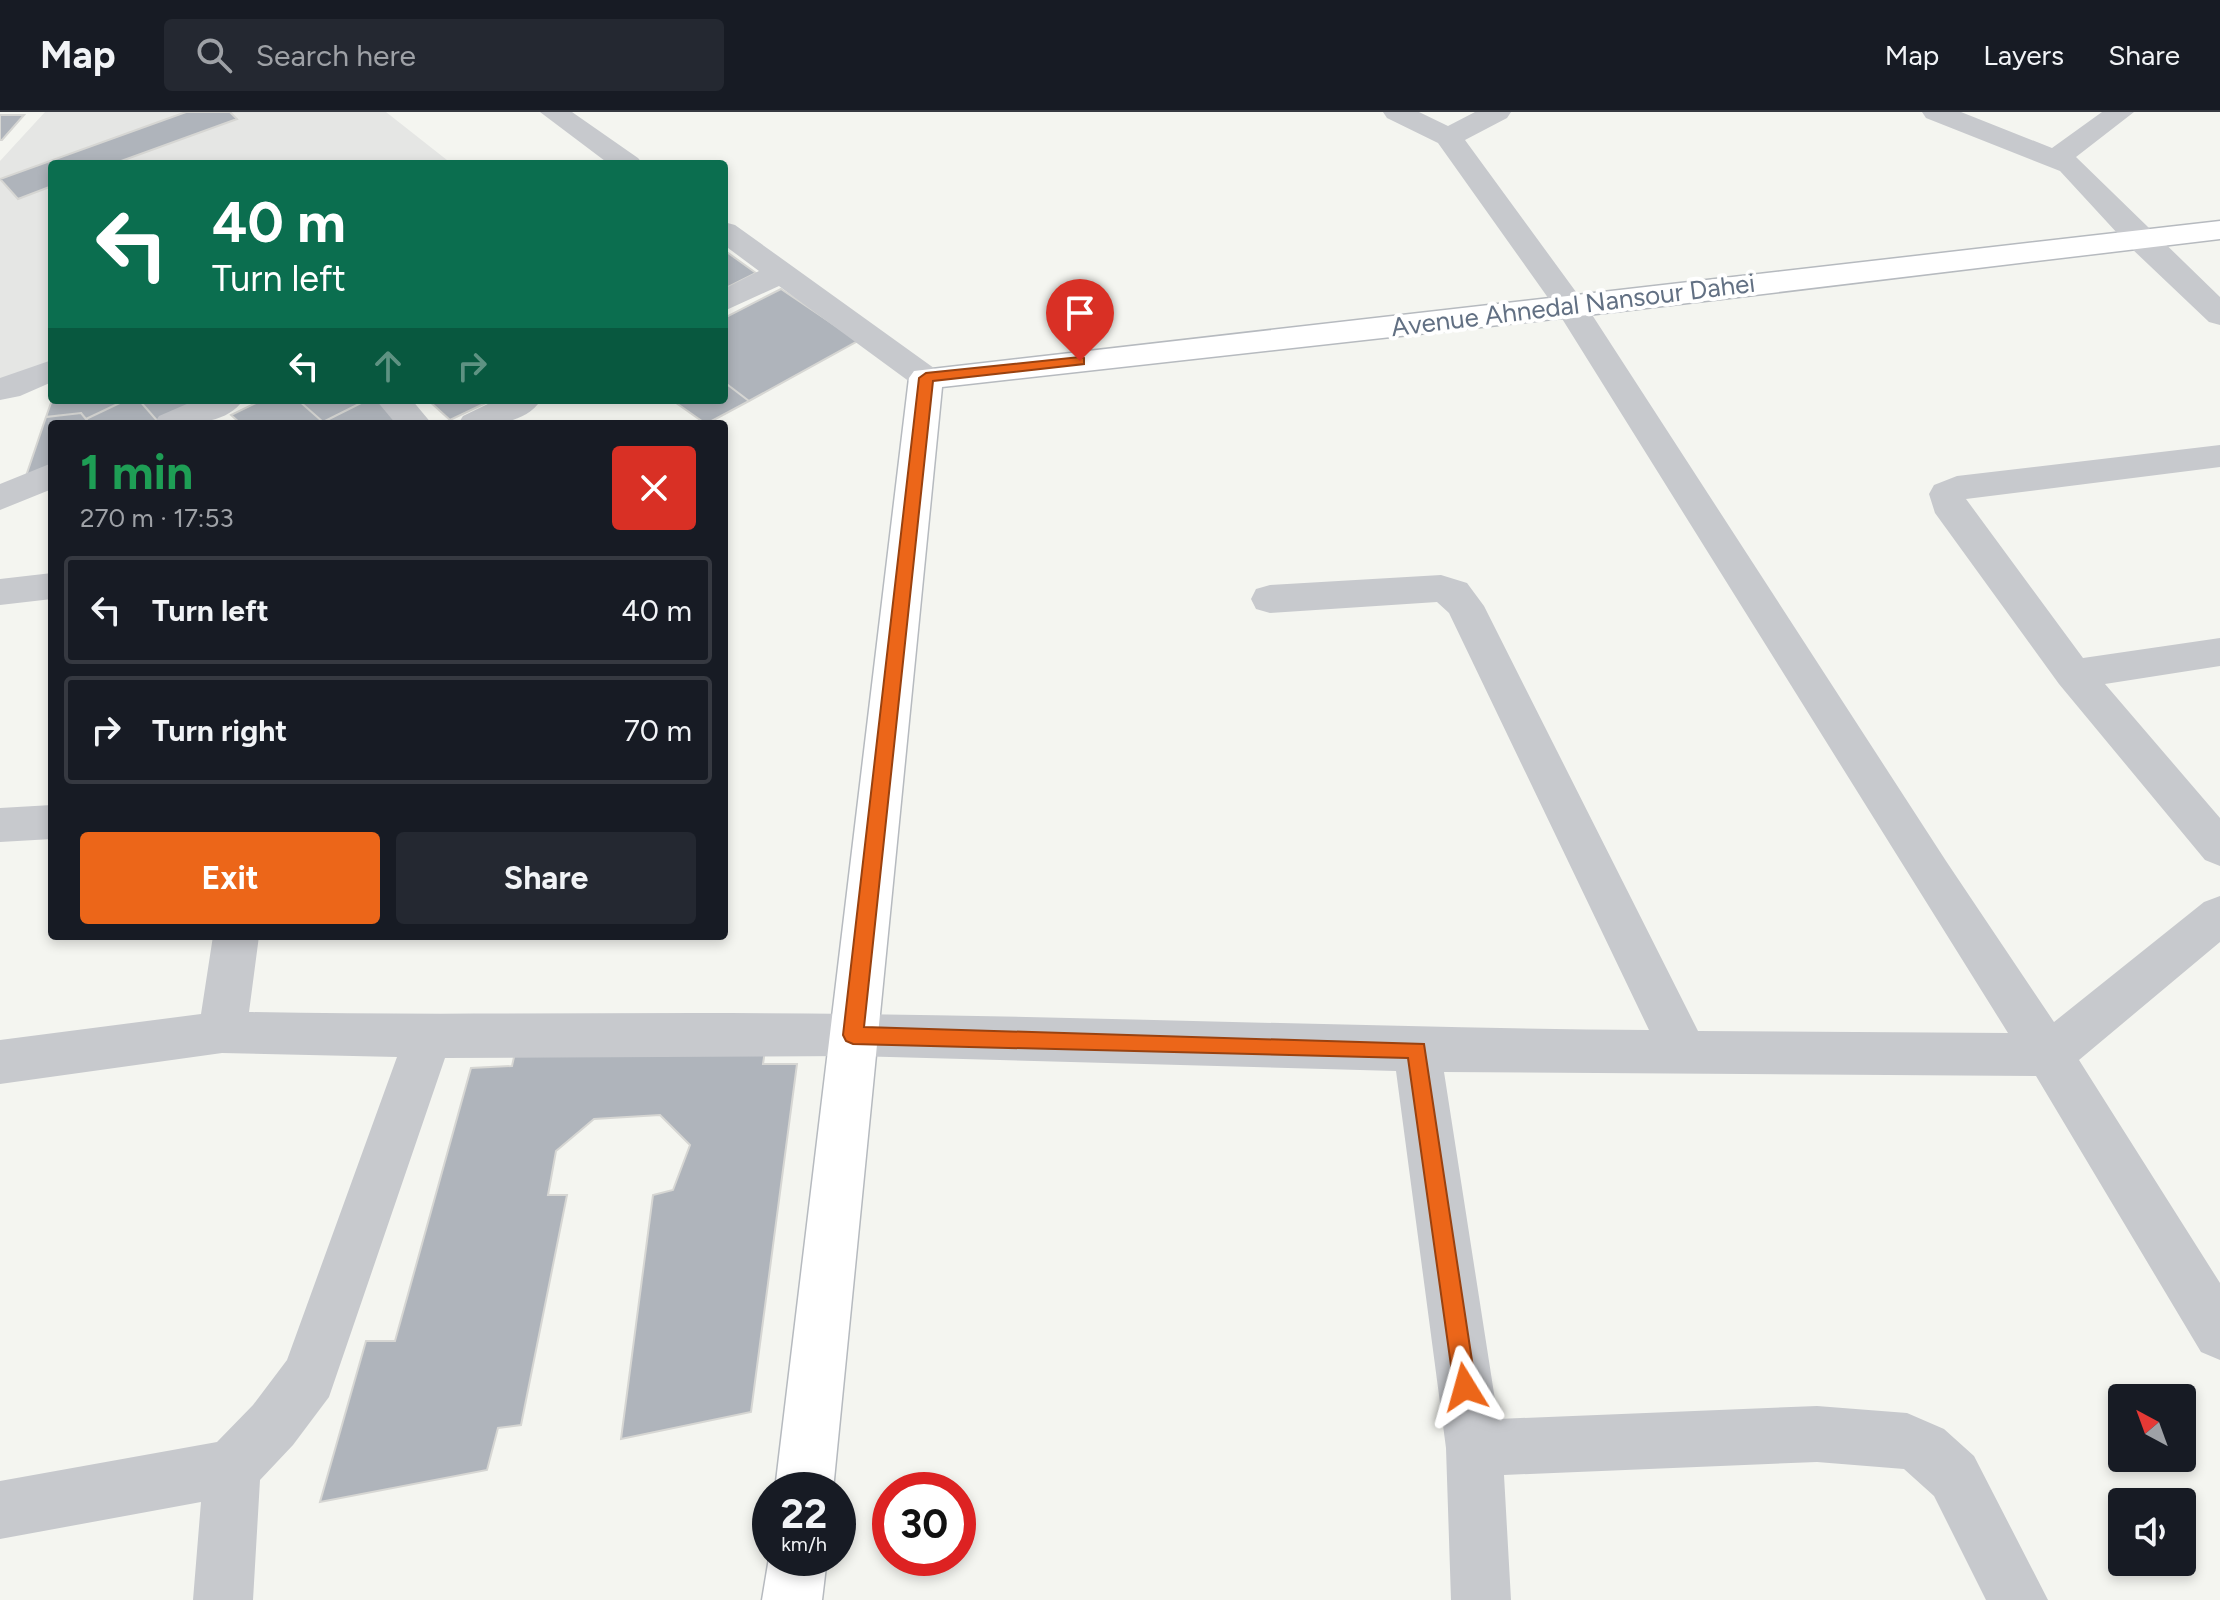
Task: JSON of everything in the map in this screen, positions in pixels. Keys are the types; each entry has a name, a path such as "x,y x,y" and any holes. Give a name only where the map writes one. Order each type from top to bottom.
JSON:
{"street":[{"path":"1397,112 1448,137 1571,307 1921,860 2049,1055 2220,1333"},
{"path":"1936,112 2057,158 2079,173 2141,240 2220,315"},
{"path":"2057,158 2120,112"},
{"path":"1448,137 1490,114"},
{"path":"572,116 623,160"},
{"name":"Avenue Ahnedal Nansour Dahei","path":"926,378 1571,307 2220,230"},
{"path":"728,234 926,378 806,1472"},
{"path":"728,299 782,272"},
{"path":"3,396 48,372"},
{"path":"180,420 217,404"},
{"path":"397,404 411,420"},
{"path":"483,420 516,404"},
{"path":"2220,456 1957,488 1947,494 1948,504 2073,674 2220,848"},
{"path":"0,498 48,477"},
{"path":"0,592 48,586"},
{"path":"1270,599 1441,588 1459,600 1683,1051"},
{"path":"2073,674 2220,652"},
{"path":"0,825 48,822"},
{"path":"0,1062 222,1032 428,1037 853,1035 1417,1050 2049,1055 2220,915"},
{"path":"222,1032 235,940"},
{"path":"0,1510 232,1468 273,1425 309,1377 428,1037"},
{"path":"1417,1050 1474,1448 1481,1600"},
{"path":"1474,1448 1817,1434 1907,1441 1924,1449 1954,1476 2018,1600"},
{"path":"223,1600 232,1468"},
{"path":"792,1600 795,1576"}],"shaded area":[{"path":"45,112 386,112 447,160 48,160 48,366 17,378 0,378 0,161"}],"building":[{"path":"186,112 230,112 237,119 124,160 53,160"},
{"path":"0,115 24,115 2,140 0,140"},
{"path":"48,162 48,188 18,199 0,179"},
{"path":"728,253 756,273 728,287"},
{"path":"781,289 858,341 749,401 728,385 728,316"},
{"path":"728,385 749,401 713,420 700,420 678,404 728,404"},
{"path":"51,404 118,404 86,419 81,413 46,417"},
{"path":"118,404 142,404 156,420 87,420"},
{"path":"142,404 205,404 169,420 156,420"},
{"path":"254,404 303,404 321,420 237,420 231,415"},
{"path":"303,404 359,404 327,420 321,420"},
{"path":"359,404 385,404 403,420 327,420"},
{"path":"432,404 484,404 450,420"},
{"path":"81,413 87,420 48,420 48,472 24,482 46,417"},
{"path":"767,1036 763,1064 797,1064 751,1412 621,1439 653,1195 673,1190 690,1145 660,1115 594,1119 556,1151 548,1195 567,1195 521,1425 498,1428 487,1470 320,1502 366,1341 395,1341 471,1068 512,1066 518,1039"}],"route":[{"path":"1080,361 926,378 853,1035 1417,1050 1465,1387"}]}
